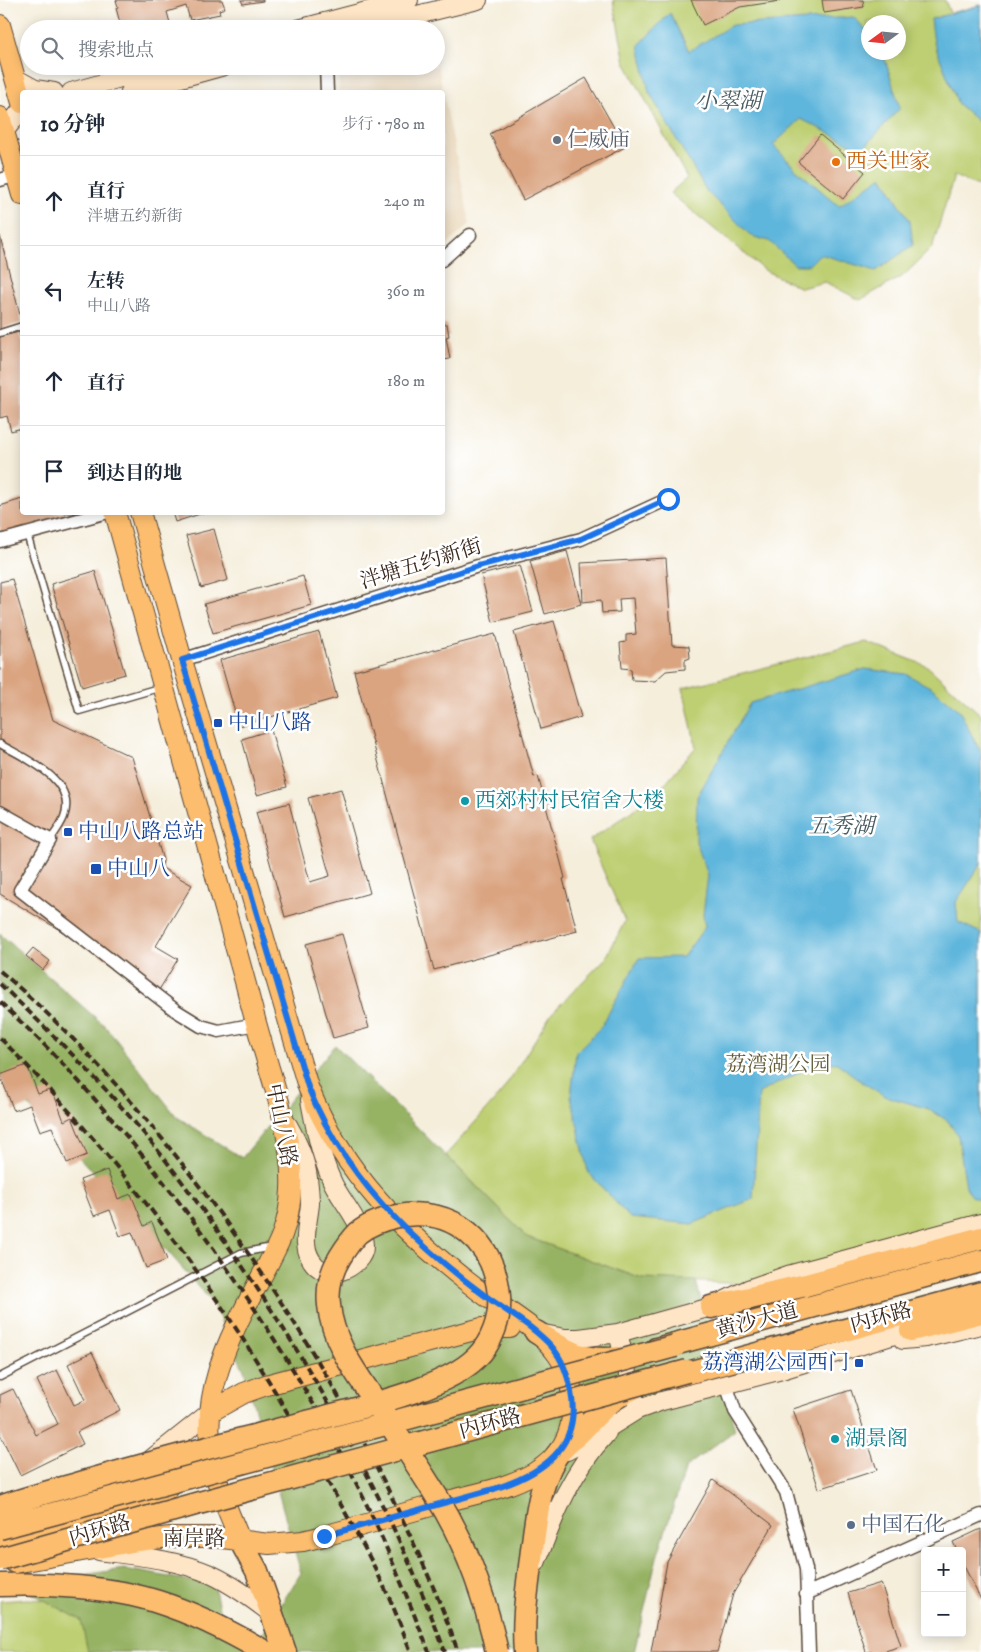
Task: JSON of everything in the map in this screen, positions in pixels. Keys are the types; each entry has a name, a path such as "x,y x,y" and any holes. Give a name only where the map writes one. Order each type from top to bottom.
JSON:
{"highway":[{"path":"0,1507 113,1474 280,1429 375,1403 383,1400 392,1398 446,1377 466,1366 478,1356 488,1343 496,1323 500,1304 496,1276 484,1248 473,1236 462,1227 436,1216 419,1214 387,1218 359,1232 336,1263 329,1286 329,1304 332,1321 347,1358 374,1401 380,1409 437,1496 460,1537 478,1580 497,1652"},
{"path":"711,1307 848,1274 981,1238"},
{"name":"黄沙大道","path":"536,1332 560,1347 586,1358 604,1360 624,1358 981,1262"},
{"name":"内环路","path":"0,1528 981,1262"},
{"name":"黄沙大道","path":"555,1456 615,1411 634,1400 981,1292"},
{"name":"内环路","path":"0,1559 199,1503 981,1292"},
{"path":"911,1330 981,1312"},
{"path":"525,1650 524,1614 538,1507 547,1475 555,1456"},
{"path":"240,1540 257,1570 285,1652"},
{"path":"0,1585 62,1586 136,1596 198,1617 265,1652"}],"main road":[{"path":"332,20 409,0"},
{"path":"397,20 478,0"},
{"path":"0,24 20,96"},
{"path":"76,90 130,75"},
{"path":"137,90 191,75"},
{"path":"15,78 34,89 41,90"},
{"path":"20,111 2,125 8,178 20,193"},
{"name":"中山八路","path":"115,515 283,1115 292,1174 285,1229 278,1246 238,1321 218,1366 210,1412 210,1441 213,1464 220,1489 240,1540"},
{"name":"中山八路","path":"141,515 308,1087 318,1111 348,1164 379,1202 440,1261 536,1332 558,1354 565,1367 574,1417 568,1437 555,1456"},
{"path":"283,1115 296,1140 308,1176 310,1204 305,1241 309,1254 315,1265 322,1270 330,1273 346,1270 361,1256 364,1248 363,1239 359,1227 332,1183 322,1157 316,1137 308,1087"},
{"path":"0,1516 80,1493 130,1473 210,1412 244,1393 266,1385 482,1328 520,1328 565,1338 618,1333 711,1307 769,1281 981,1223"},
{"path":"618,1333 634,1400 662,1401 782,1370 911,1330 926,1309"},
{"path":"872,1342 926,1338 981,1325"},
{"path":"568,1487 576,1462 586,1441 615,1411"},
{"path":"527,1586 556,1510 583,1463 602,1438 615,1411"},
{"name":"南岸路","path":"0,1542 100,1515 155,1496 170,1488 210,1441"},
{"path":"555,1456 586,1441"},
{"name":"南岸路","path":"0,1566 158,1539 192,1536 269,1544 288,1543 324,1536 511,1484 535,1472 555,1456"},
{"path":"155,1496 164,1518 158,1539"},
{"path":"0,1578 93,1550 172,1562 195,1568 226,1583 272,1614"}],"street":[{"path":"326,75 327,90"},
{"path":"445,257 470,235"},
{"name":"泮塘五约新街","path":"182,660 478,566 581,539 668,499"},
{"path":"0,541 97,515"},
{"path":"0,812 50,840 20,890 175,1010 201,1026 219,1031 256,1024"},
{"path":"726,1384 735,1411 786,1492 806,1569 809,1652"},
{"path":"806,1594 981,1515"}],"lane":[{"path":"0,333 20,327"},
{"path":"27,534 78,711 163,687"},
{"path":"0,744 50,773 65,796 64,816 50,840"},
{"path":"0,1377 241,1253 278,1246"}],"shaded area":[{"path":"339,75 440,75 443,90 339,90"},
{"path":"445,100 470,224 445,246"}],"green space":[{"path":"613,0 945,0 950,13 981,5 981,187 954,176 932,248 903,276 860,300 825,282 801,288 766,271 670,193 687,178 625,62"},
{"name":"五秀湖","path":"866,642 927,666 981,715 981,1219 746,1284 642,1279 527,1237 446,1155 502,1092 552,1013 606,958 625,921 590,840 656,794 696,747 683,688"},
{"path":"0,934 106,1027 177,1117 242,1158 335,1045 527,1237 642,1279 696,1281 735,1430 686,1467 657,1557 634,1652 88,1652 81,1620 15,1584 125,1569 214,1585 220,1613 260,1638 301,1573 244,1370 212,1302 170,1254 59,1136 0,1078"},
{"path":"28,1599 88,1603 223,1652 0,1652 0,1601"}],"water":[{"path":"981,5 981,124 958,104 934,43 931,19"},
{"name":"小翠湖","path":"670,13 689,51 732,25 853,17 861,24 861,60 885,60 900,108 862,150 801,119 773,145 796,169 839,206 882,176 910,221 913,245 876,271 820,254 809,265 795,265 769,241 751,236 707,192 649,92 639,45"},
{"name":"五秀湖","path":"865,669 906,674 932,688 959,710 981,753 981,864 956,902 958,922 981,933 981,1200 972,1197 966,1187 958,1136 948,1121 929,1109 885,1096 837,1063 820,1062 759,1093 753,1199 692,1224 630,1218 588,1172 571,1096 576,1052 601,1027 639,958 683,957 705,927 703,915 708,875 696,842 697,797 750,703"}],"building":[{"path":"116,0 222,0 225,8 219,10 220,14 190,20 186,6 167,12 169,20 119,20 116,8 118,7"},
{"path":"241,0 263,0 263,1 243,4"},
{"path":"691,0 780,1 740,7 703,25"},
{"path":"822,0 863,0 864,7 824,13"},
{"name":"仁威庙","path":"586,78 625,147 523,200 490,134"},
{"path":"820,135 865,172 843,199 798,162"},
{"path":"0,236 20,315 20,324 0,329"},
{"path":"445,324 447,324 449,336 446,337 450,359 445,360"},
{"path":"19,332 20,336 20,429 11,431 7,416 0,418 0,337"},
{"path":"20,500 20,515 70,515 0,536 0,506"},
{"path":"173,515 197,515 175,522"},
{"path":"214,529 228,580 201,588 186,536"},
{"path":"567,551 581,604 545,614 530,561"},
{"path":"666,558 672,645 689,646 690,658 685,660 685,669 666,671 655,681 632,680 631,669 622,668 620,643 626,642 626,635 636,634 633,598 619,599 620,612 602,613 601,600 583,602 581,563"},
{"path":"520,565 533,612 493,622 481,575"},
{"path":"95,571 125,674 82,687 51,584"},
{"path":"303,576 311,605 213,633 204,604"},
{"path":"12,579 53,720 132,757 163,860 162,868 192,885 156,946 178,959 159,990 0,894 0,582"},
{"path":"554,621 581,717 541,729 514,632"},
{"path":"319,632 337,698 239,726 220,660"},
{"name":"西郊村村民宿舍大楼","path":"495,634 534,777 538,776 577,931 434,970 354,671"},
{"path":"271,730 287,787 257,795 242,739"},
{"path":"341,789 370,893 285,917 256,812 289,803 310,882 330,876 308,798"},
{"path":"342,934 369,1028 333,1038 306,944"},
{"path":"33,948 50,961 43,970 26,956"},
{"path":"27,1065 38,1094 52,1089 64,1121 72,1117 87,1155 67,1163 52,1127 40,1131 30,1105 14,1111 0,1075"},
{"path":"107,1170 118,1199 131,1194 144,1226 152,1222 167,1260 146,1268 132,1232 120,1236 110,1210 94,1216 80,1180"},
{"path":"92,1352 120,1410 77,1432 83,1444 20,1475 0,1434 0,1395 13,1389 36,1435 58,1424 37,1380 57,1370 74,1405 85,1400 68,1364"},
{"name":"湖景阁","path":"851,1390 877,1470 819,1489 793,1409"},
{"path":"713,1480 773,1525 733,1594 717,1652 651,1652 667,1562"},
{"path":"981,1529 981,1600 966,1570 966,1547 955,1547 953,1542"},
{"path":"881,1583 901,1646 882,1652 866,1652 848,1593"}],"railway":[{"path":"0,971 63,1029 122,1091 203,1190 275,1293 298,1328 380,1473 430,1580 458,1652"},
{"path":"0,984 87,1070 120,1105 159,1152 222,1237 288,1335 347,1437 375,1490 424,1597 445,1652"},
{"path":"0,1002 59,1060 141,1154 181,1204 254,1308 320,1416 350,1471 382,1538 429,1652"},
{"path":"0,1038 85,1129 138,1193 188,1259 246,1344 356,1531 390,1600 411,1652"}],"place":[{"name":"仁威庙","path":"557,140"},
{"name":"西关世家","path":"836,162"},
{"name":"中山八路","path":"218,723"},
{"name":"西郊村村民宿舍大楼","path":"465,801"},
{"name":"中山八路总站","path":"68,832"},
{"name":"中山八","path":"96,869"},
{"name":"荔湾湖公园西门","path":"859,1363"},
{"name":"湖景阁","path":"835,1439"},
{"name":"中国石化","path":"851,1525"}],"route":[{"path":"324,1536 511,1484 535,1472 555,1456 568,1437 574,1417 569,1380 558,1354 536,1332 440,1261 379,1202 348,1164 326,1128 308,1087 182,660 478,566 581,539 668,499"}],"park label":[{"name":"荔湾湖公园","path":"778,1065"}]}
